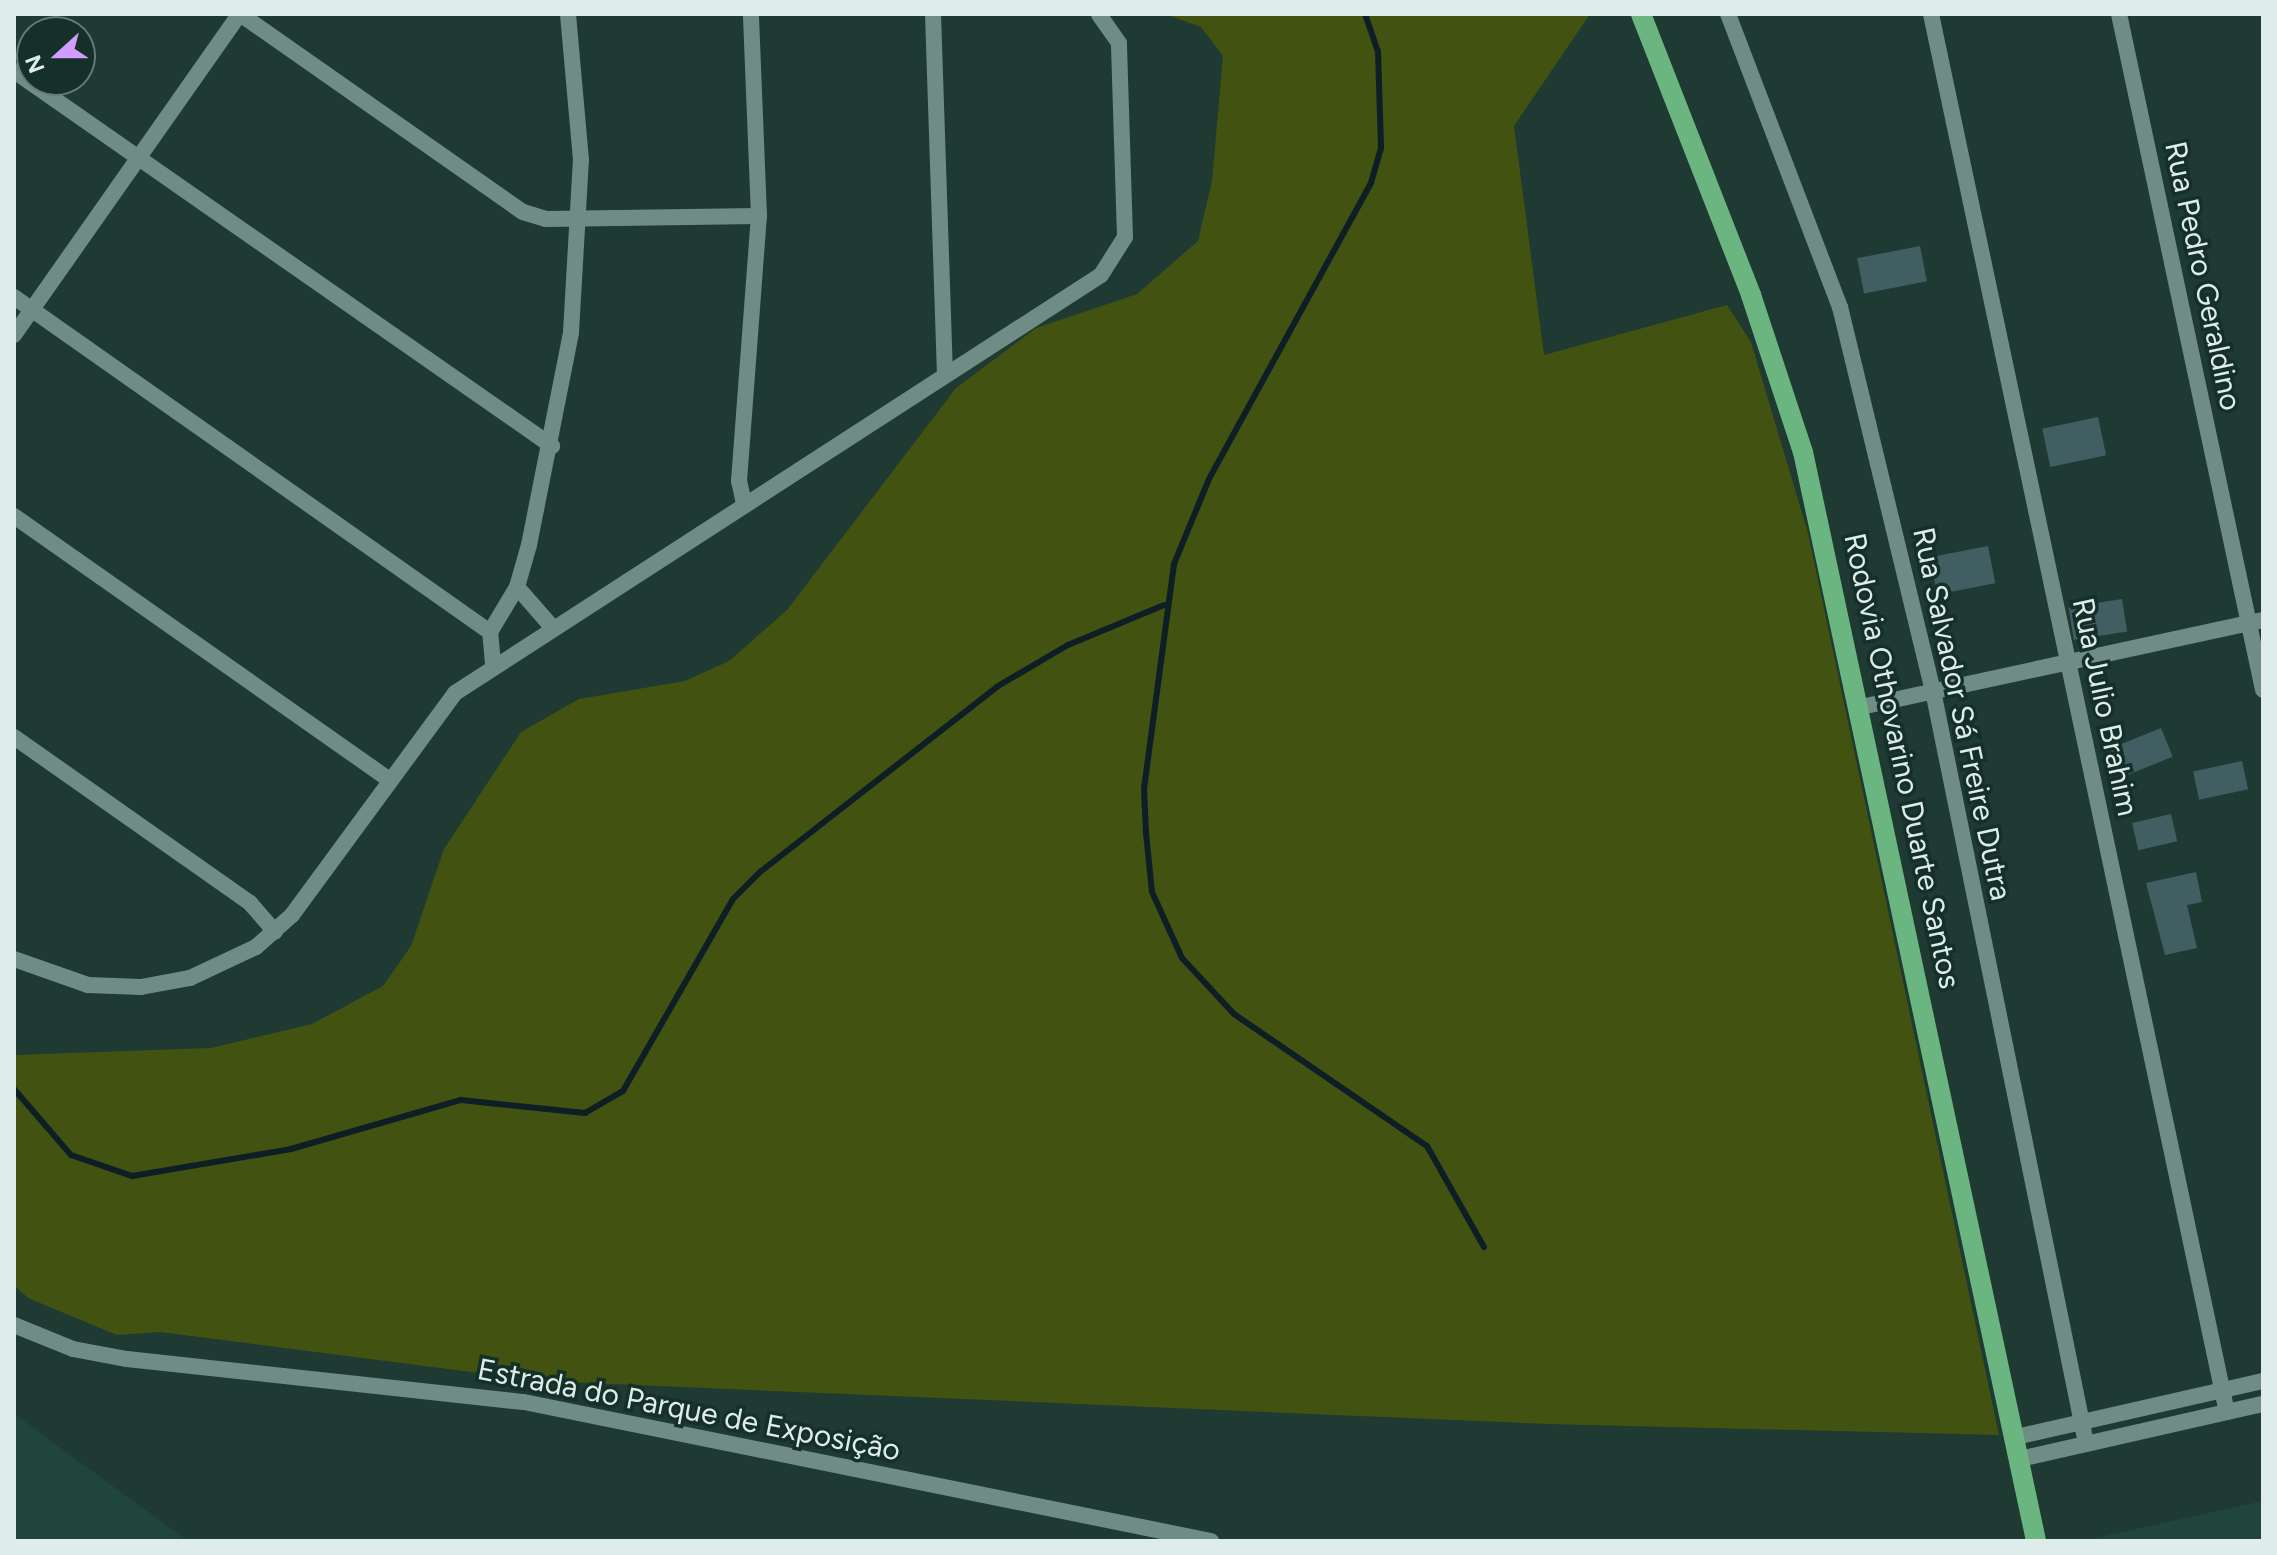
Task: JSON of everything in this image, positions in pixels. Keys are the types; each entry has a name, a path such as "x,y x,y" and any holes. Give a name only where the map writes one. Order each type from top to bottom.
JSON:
{"main road":[{"name":"Rodovia Othovarino Duarte Santos","path":"1641,14 1751,295 1803,452 1861,707 2036,1541"}],"street":[{"path":"14,335 240,14 523,212 580,216 759,216"},
{"path":"493,664 490,632 517,587 552,446 580,216 567,14"},
{"path":"744,504 739,481 759,216 751,14"},
{"path":"933,14 945,375"},
{"path":"14,959 88,985 141,987 213,970 275,932 440,710 493,664 1101,275 1121,248 1119,43 1099,14"},
{"name":"Rua Salvador Sá Freire Dutra","path":"1728,14 1840,307 1933,691 2086,1443"},
{"name":"Rua Julio Brahim","path":"1931,14 2227,1412"},
{"name":"Rua Pedro Geraldino","path":"2119,14 2256,622 2263,690"},
{"path":"14,71 552,446"},
{"path":"14,297 490,632"},
{"path":"14,516 389,780"},
{"path":"517,587 552,627"},
{"path":"1861,707 2256,622"},
{"path":"14,737 250,903 275,932"},
{"name":"Estrada do Parque de Exposição","path":"14,1325 73,1349 127,1359 524,1402 1211,1541"},
{"path":"2016,1437 2263,1381"},
{"path":"2020,1459 2263,1404"}],"shaded area":[{"path":"14,1414 188,1541 14,1541"},
{"path":"2263,1501 2263,1541 2086,1541 2086,1540"}],"green space":[{"path":"1165,14 1590,14 1514,126 1544,355 1727,305 1751,342 1808,533 1999,1435 1548,1424 541,1381 160,1332 117,1335 28,1298 14,1285 14,1055 211,1048 312,1024 383,986 411,946 444,849 521,732 579,699 685,681 729,661 787,610 956,388 1036,328 1137,294 1198,241 1212,181 1223,56 1201,27"}],"building":[{"path":"1920,246 1927,281 1864,294 1857,258"},
{"path":"2098,417 2106,455 2050,467 2042,429"},
{"path":"1988,546 1995,583 1937,595 1930,557"},
{"path":"2122,599 2127,632 2074,640 2069,607"},
{"path":"2161,728 2173,757 2121,778 2109,749"},
{"path":"2242,761 2248,789 2199,800 2193,771"},
{"path":"2171,814 2177,841 2138,850 2132,823"},
{"path":"2196,872 2202,902 2187,905 2197,948 2165,955 2146,883"}],"waterway":[{"path":"1365,14 1378,51 1381,148 1371,183 1209,479 1174,564 1144,788 1146,833 1152,892 1182,958 1234,1014 1427,1146 1484,1247"},
{"path":"14,1089 71,1155 132,1176 291,1149 461,1100 585,1113 623,1091 733,899 760,872 998,686 1068,645 1164,605"}]}
